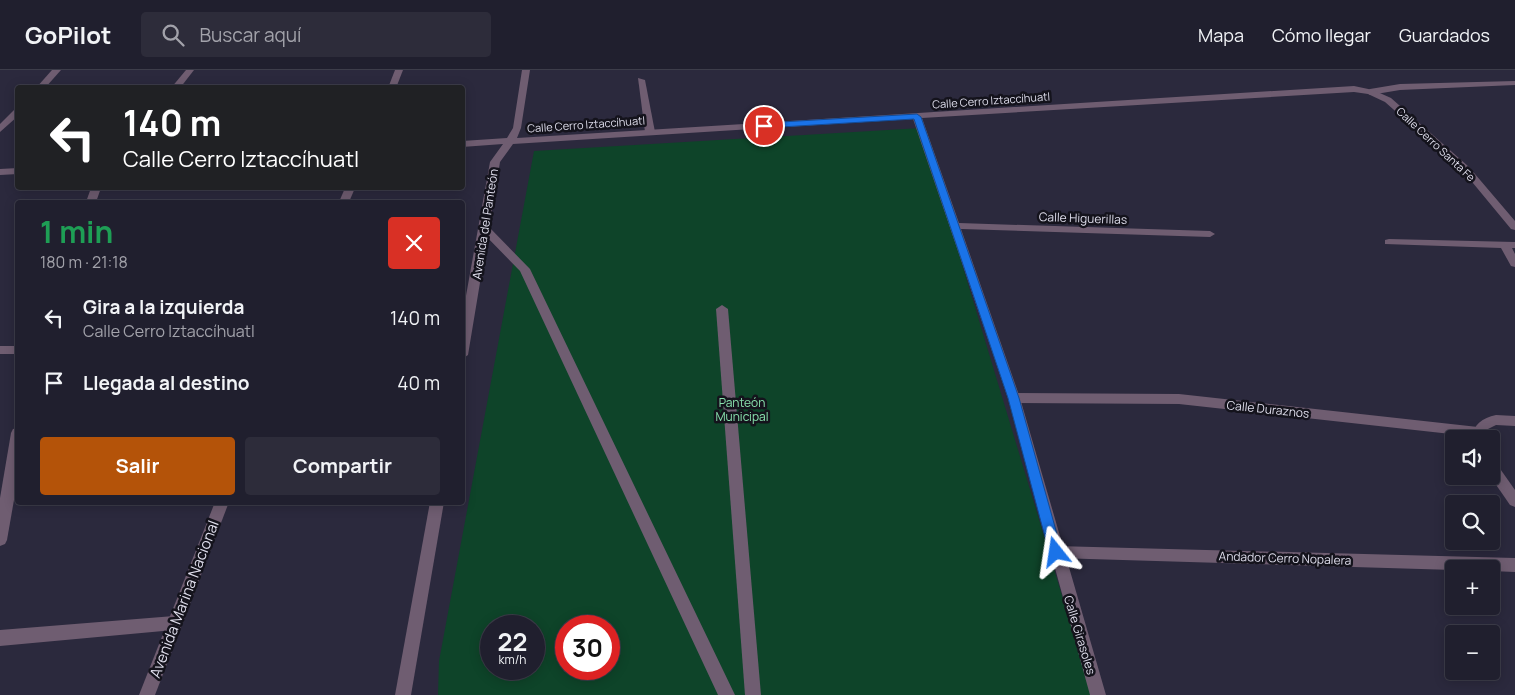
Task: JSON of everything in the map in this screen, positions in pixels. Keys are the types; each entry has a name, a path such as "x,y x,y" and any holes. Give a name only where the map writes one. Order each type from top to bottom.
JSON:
{"street":[{"path":"43,85 57,70"},
{"path":"177,85 190,70"},
{"path":"393,85 399,70"},
{"name":"Avenida del Panteón","path":"465,339 495,162 517,128 526,70"},
{"path":"641,80 650,132"},
{"path":"1370,92 1400,86 1515,83"},
{"name":"Calle Cerro Iztaccíhuatl","path":"465,144 1354,89 1370,92"},
{"name":"Calle Cerro Santa Fe","path":"1370,92 1388,100 1466,169 1515,227"},
{"path":"0,129 15,114"},
{"name":"Calle Girasoles","path":"917,117 1014,398 1098,695"},
{"path":"0,172 15,172"},
{"name":"Calle Higuerillas","path":"956,226 1210,234"},
{"path":"485,229 525,269 727,695"},
{"path":"1389,242 1510,245 1515,264"},
{"path":"722,310 753,695"},
{"path":"0,350 15,350"},
{"name":"Calle Duraznos","path":"1014,398 1179,399 1445,431"},
{"name":"Calle Duraznos","path":"1480,430 1483,423 1493,420 1515,421"},
{"path":"0,540 15,451"},
{"path":"1500,480 1515,501"},
{"name":"Avenida Marina Nacional","path":"147,695 221,505"},
{"path":"403,695 435,505"},
{"name":"Andador Cerro Nopalera","path":"1056,552 1515,565"},
{"path":"0,638 174,623"}],"green space":[{"name":"Panteón Municipal","path":"921,128 1092,695 438,695 439,661 534,151"}],"route":[{"path":"764,126 917,117 1014,398 1056,552"}]}
